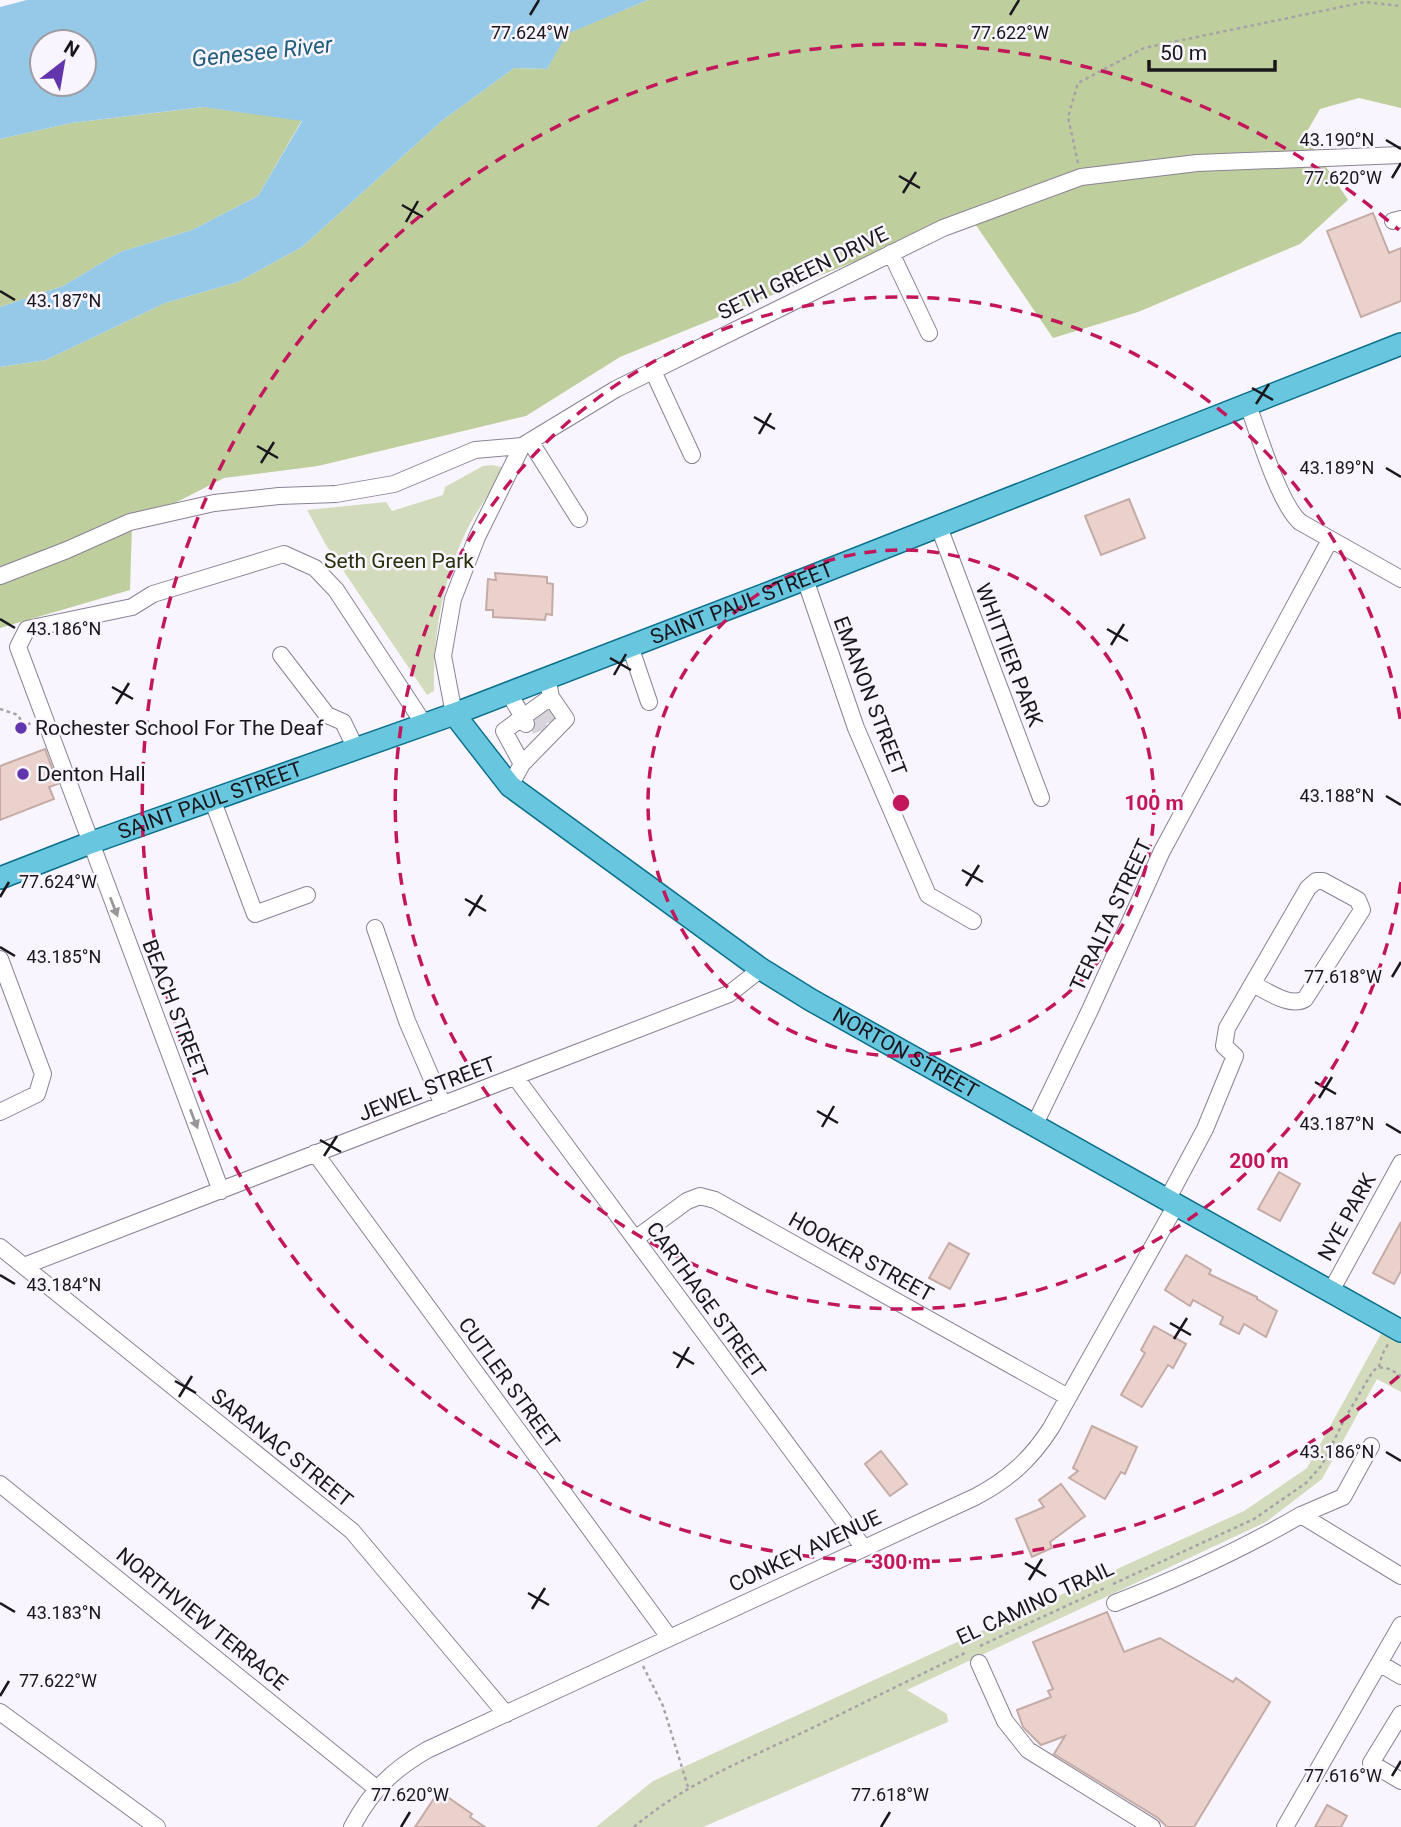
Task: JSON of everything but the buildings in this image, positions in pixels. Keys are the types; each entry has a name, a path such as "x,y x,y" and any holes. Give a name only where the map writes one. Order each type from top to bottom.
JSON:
{"main road":[{"name":"SAINT PAUL STREET","path":"0,878 508,692 538,706 630,646 1401,344"},
{"name":"NORTON STREET","path":"454,714 510,786 761,969 811,1000 1399,1330"}],"street":[{"name":"SETH GREEN DRIVE","path":"526,443 616,389 943,228 1081,177 1197,163 1401,155"},
{"path":"891,253 929,333"},
{"path":"653,371 692,455"},
{"path":"1248,405 1289,510 1300,522 1401,579"},
{"path":"526,443 579,519"},
{"path":"0,576 67,551 130,522 214,503 279,496 336,494 394,484 475,450 526,443"},
{"path":"454,714 443,656 453,598 477,537 526,443"},
{"name":"WHITTIER PARK","path":"939,527 1041,798"},
{"name":"TERALTA STREET","path":"1034,1126 1162,851 1330,540"},
{"name":"BEACH STREET","path":"221,1191 18,647 27,629 132,607 153,594 284,554 315,568 337,590 424,724"},
{"name":"EMANON STREET","path":"805,579 856,728 928,895 973,921"},
{"path":"630,646 649,702"},
{"path":"281,655 327,715 343,722 356,748"},
{"path":"508,692 566,719 543,739 522,764 510,786"},
{"path":"522,764 504,731 538,706"},
{"path":"212,799 255,914 307,895"},
{"path":"1316,881 1323,881 1358,900 1362,910 1306,999 1300,1002 1289,1001 1253,984 1308,888 1316,881"},
{"path":"375,928 407,1021 443,1105"},
{"path":"0,959 43,1074 37,1094 0,1112"},
{"name":"JEWEL STREET","path":"24,1266 729,995 761,969"},
{"name":"CONKEY AVENUE","path":"352,1827 376,1788 415,1757 975,1497 1022,1466 1042,1443 1171,1203 1235,1056 1224,1046 1227,1028 1253,984"},
{"name":"CARTHAGE STREET","path":"516,1078 863,1547"},
{"name":"CUTLER STREET","path":"315,1153 669,1637"},
{"name":"NYE PARK","path":"1331,1291 1401,1163"},
{"name":"HOOKER STREET","path":"635,1240 694,1198 707,1197 1068,1397"},
{"name":"SARANAC STREET","path":"0,1247 352,1531 506,1714"},
{"path":"1115,1603 1251,1545 1301,1516 1343,1497 1371,1446"},
{"name":"NORTHVIEW TERRACE","path":"0,1484 376,1788"},
{"path":"1301,1516 1401,1576"},
{"path":"1285,1827 1401,1625"},
{"path":"979,1663 1004,1721 1028,1751 1152,1827"},
{"path":"1379,1663 1401,1676"},
{"path":"0,1712 157,1827"},
{"path":"1401,1714 1371,1763 1401,1781"}],"path":[{"path":"1081,177 1068,117 1078,83 1144,48 1365,2 1401,6"},
{"path":"0,709 18,715 24,726 44,718"},
{"name":"EL CAMINO TRAIL","path":"634,1827 688,1787 990,1641 1262,1514 1317,1472 1370,1375 1379,1367 1381,1355 1399,1330"},
{"path":"1379,1367 1387,1368 1401,1376"},
{"path":"635,1653 653,1682 663,1706 688,1787"}],"green space":[{"path":"648,0 1401,0 1401,108 1359,98 1320,109 1305,135 1348,200 1300,244 1138,312 1053,338 969,215 620,357 526,416 318,466 224,478 132,525 130,590 0,628 0,367 46,360 165,303 238,282 302,247 443,120 514,68 547,69 566,34"},
{"path":"204,107 302,120 258,196 192,230 120,252 63,286 0,307 0,139 71,123"},
{"name":"Seth Green Park","path":"483,466 501,467 503,471 471,522 453,562 438,626 434,691 427,695 326,545 307,510 386,502 392,511 443,495 445,487"},
{"path":"1387,1323 1401,1331 1401,1392 1377,1379 1322,1479 1266,1522 907,1690 947,1714 948,1722 703,1827 596,1827 653,1781 1244,1511 1307,1468"}],"water":[{"name":"Genesee River","path":"27,0 648,0 567,34 547,69 514,68 443,120 302,247 238,282 165,303 46,360 0,367 0,307 63,286 120,252 192,230 258,196 302,121 203,107 71,123 0,139 0,7"}],"tunnel":[{"path":"545,707 552,728"},
{"path":"535,716 542,736"}],"place":[{"name":"Rochester School For The Deaf","path":"21,728"},
{"name":"Denton Hall","path":"23,774"}]}
